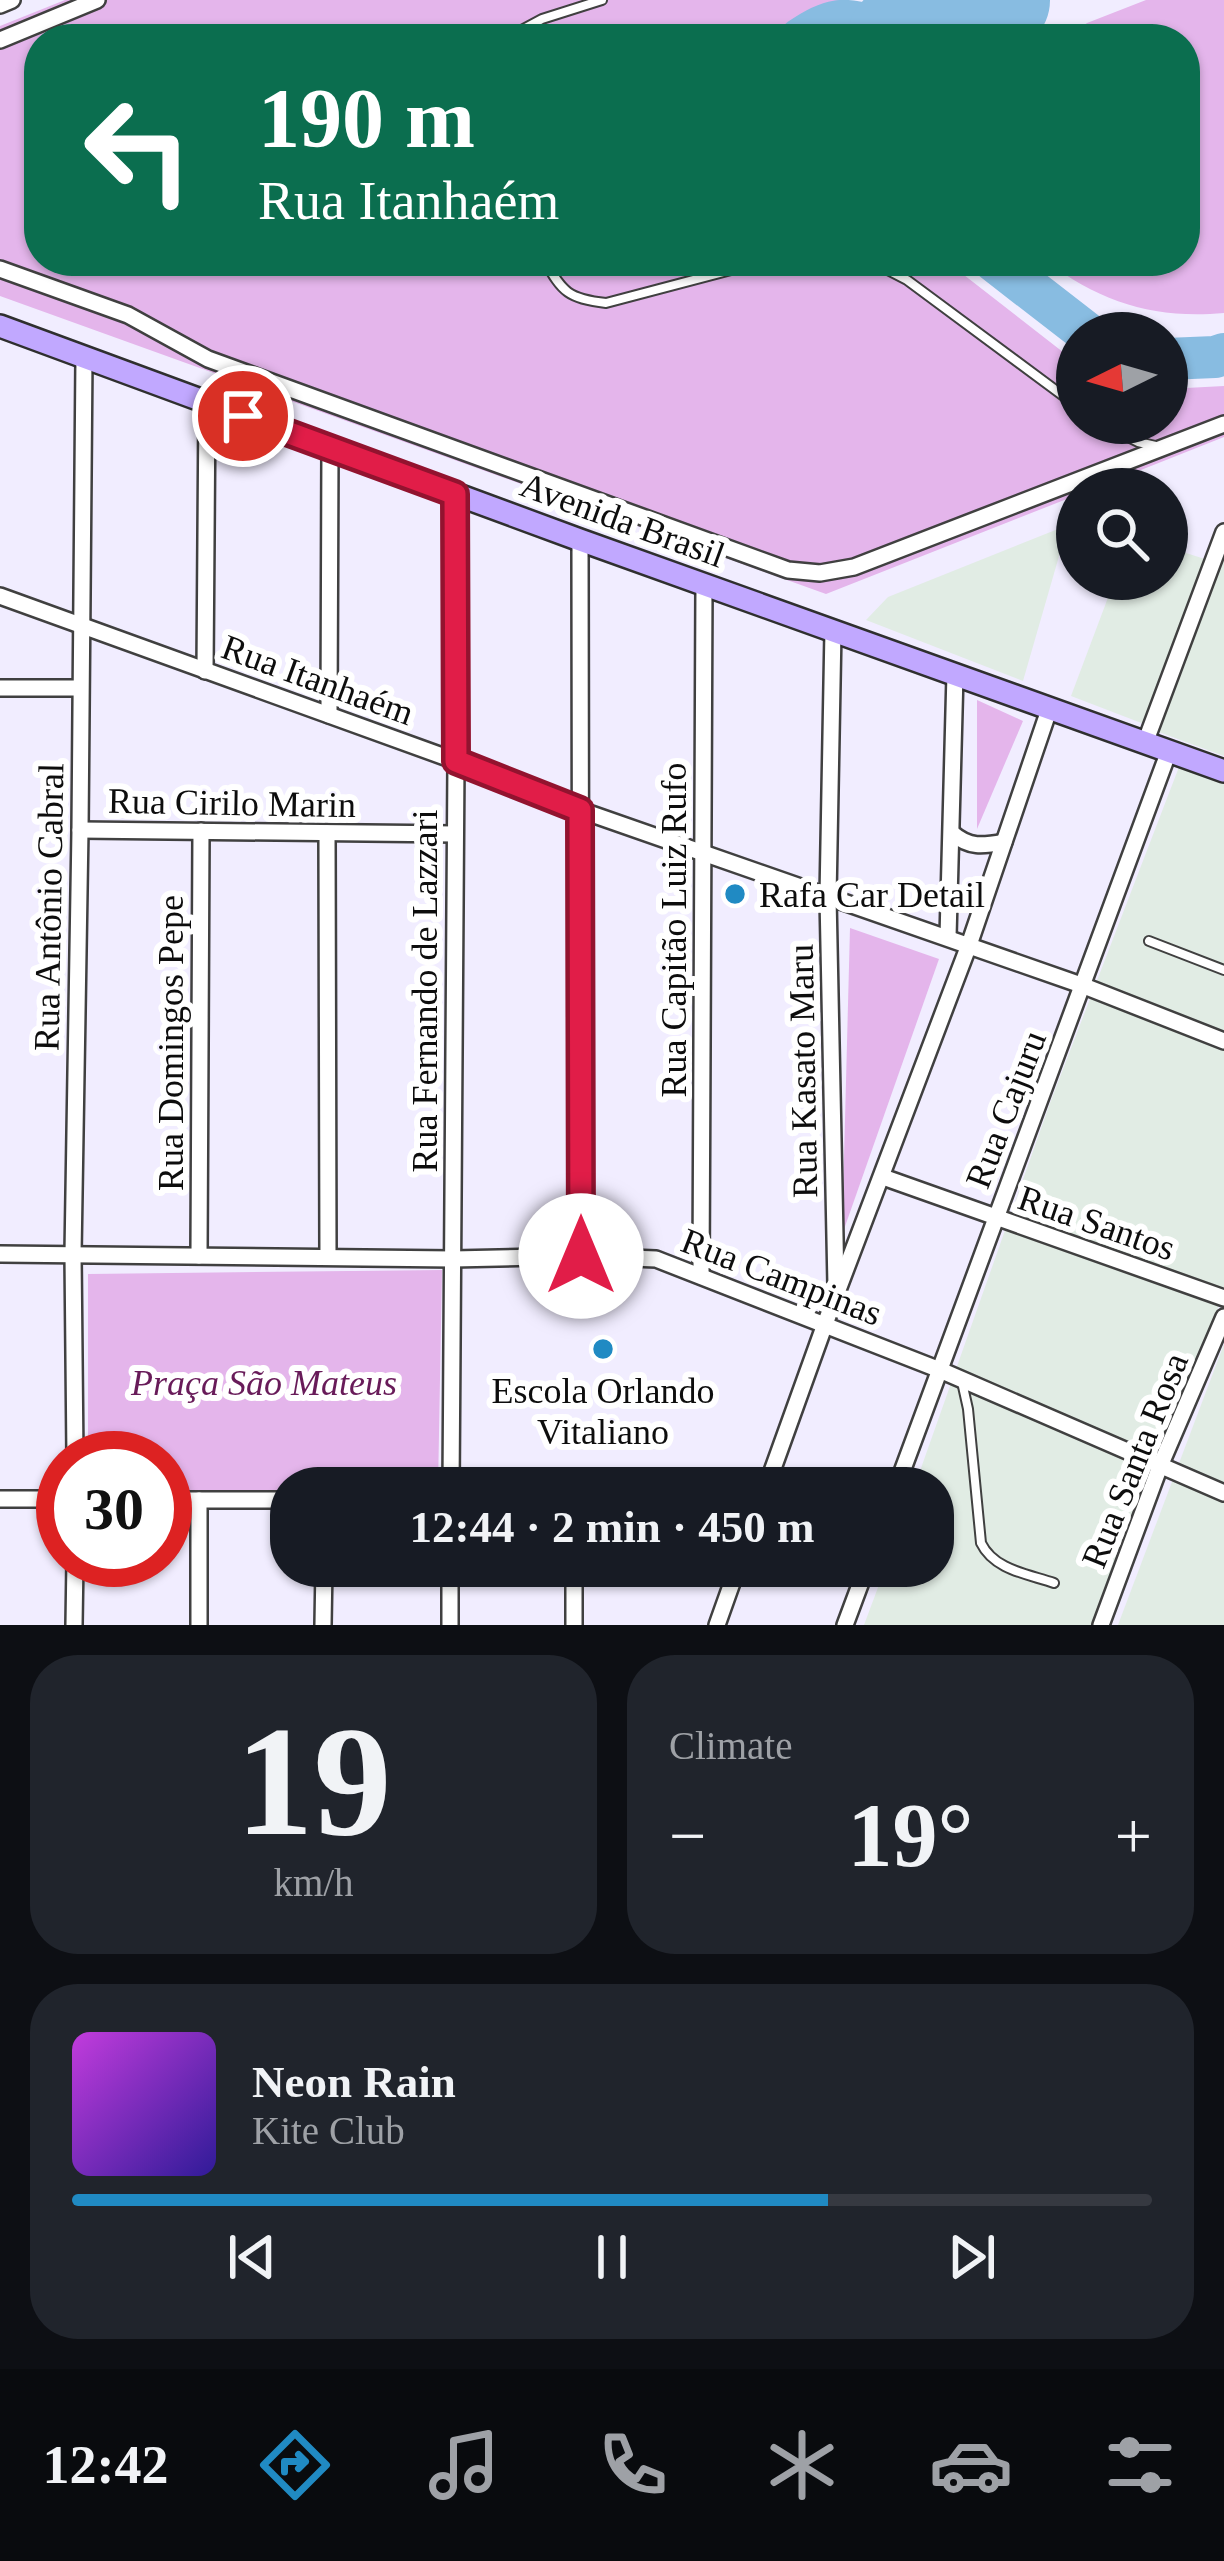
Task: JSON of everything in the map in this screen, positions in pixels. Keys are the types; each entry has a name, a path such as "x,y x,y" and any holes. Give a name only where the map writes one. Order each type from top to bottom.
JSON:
{"main road":[{"name":"Avenida Brasil","path":"0,326 1224,771"}],"street":[{"path":"0,5 12,0"},
{"path":"39,24 98,0"},
{"path":"0,269 128,315 208,359 788,570 820,573 854,567 1224,424"},
{"name":"Rua Antônio Cabral","path":"75,1431 84,357"},
{"path":"205,670 207,402"},
{"path":"329,448 329,716"},
{"name":"Rua Fernando de Lazzari","path":"451,1467 455,494"},
{"path":"1145,743 1224,532"},
{"path":"580,539 581,1256"},
{"name":"Rua Capitão Luiz Rufo","path":"701,1276 704,584"},
{"name":"Rua Itanhaém","path":"0,596 580,810 1084,986 1224,1041"},
{"name":"Rua Kasato Maru","path":"833,630 828,897 836,1294"},
{"path":"948,937 955,674"},
{"path":"0,688 80,688"},
{"path":"774,1467 969,945 1048,710"},
{"name":"Rua Cajuru","path":"904,1467 1169,751"},
{"name":"Rua Cirilo Marin","path":"80,830 455,834"},
{"name":"Rua Domingos Pepe","path":"200,1256 201,831"},
{"path":"327,832 328,1257"},
{"path":"952,833 973,845 1004,842"},
{"name":"Rua Santos","path":"883,1177 1224,1298"},
{"name":"Rua Campinas","path":"0,1254 656,1259 940,1370 1224,1492"},
{"name":"Rua Santa Rosa","path":"1101,1625 1160,1466 1224,1317"},
{"path":"0,1499 36,1499"},
{"path":"192,1500 270,1500"},
{"path":"199,1500 199,1625"},
{"path":"74,1625 75,1587"},
{"path":"323,1625 324,1587"},
{"path":"450,1587 450,1625"},
{"path":"574,1587 574,1625"},
{"path":"717,1625 731,1587"},
{"path":"845,1625 859,1587"}],"lane":[{"path":"533,24 602,0"},
{"path":"553,276 560,288 580,300 606,303 708,276"},
{"path":"899,276 1056,390"},
{"path":"1147,444 1165,448"},
{"path":"1149,940 1224,970"},
{"path":"962,1380 981,1543 998,1564 1054,1583"}],"shaded area":[{"path":"1056,530 1056,567 1023,681 866,620 888,597"},
{"path":"1224,550 1224,756 1156,731"},
{"path":"1188,554 1208,560 1144,724 1071,696 1107,600 1188,600"},
{"path":"1179,767 1224,783 1224,1293 1096,1625 864,1625 878,1587 954,1587 954,1467 921,1467 1050,1103"},
{"path":"1224,1344 1224,1625 1118,1625"}],"green space":[{"path":"65,0 850,0 792,24 24,24 24,276 965,276 1056,347 1056,444 1188,444 1188,388 1224,386 1224,437 1146,468 1056,468 1056,503 826,594 0,296 0,26"},
{"path":"1146,0 1224,0 1224,313 1167,312 1130,305 1067,276 1200,276 1200,24 1086,24"},
{"path":"977,700 1023,721 977,829"},
{"path":"850,928 939,959 842,1235"},
{"name":"Praça São Mateus","path":"442,1270 438,1467 270,1467 270,1491 192,1490 192,1431 88,1431 88,1274"}],"taxiway":[{"path":"1003,24 1023,0"},
{"path":"826,24 866,24"},
{"path":"1013,276 1060,312"},
{"path":"1188,358 1224,354"}],"runway":[{"path":"938,24 996,0"}],"place":[{"name":"Rafa Car Detail","path":"735,894"},
{"name":"Escola Orlando Vitaliano","path":"603,1349"}],"route":[{"path":"243,416 455,494 456,761 580,810 581,1256"}]}
